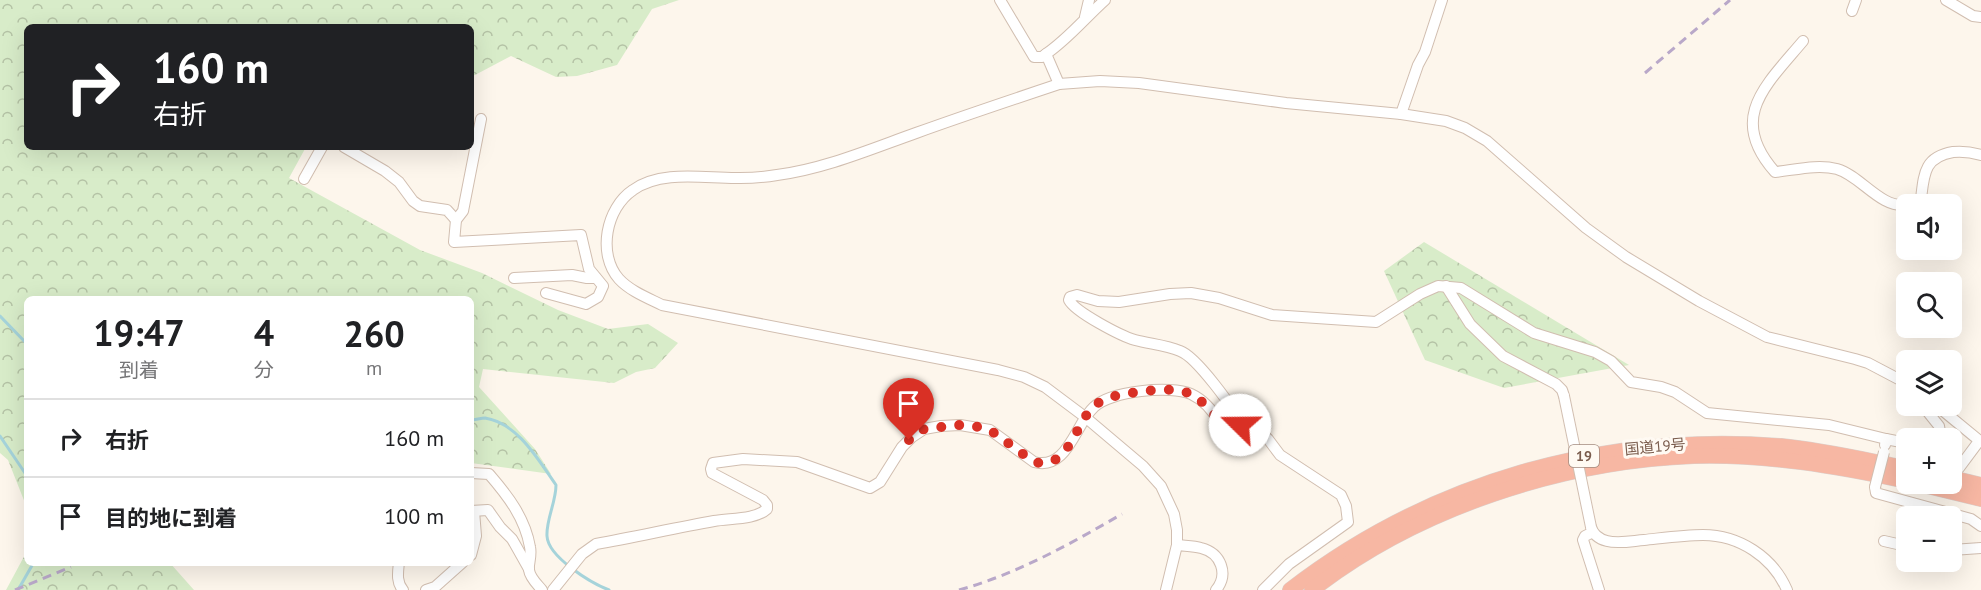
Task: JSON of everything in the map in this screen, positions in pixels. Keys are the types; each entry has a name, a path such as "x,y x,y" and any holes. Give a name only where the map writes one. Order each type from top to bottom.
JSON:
{"highway":[{"name":"国道19号","path":"1290,590 1346,550 1392,524 1449,497 1503,477 1588,455 1640,447 1746,444 1825,452 1896,466"},
{"name":"国道19号","path":"1312,590 1379,547 1444,513 1550,477 1604,466 1695,456 1768,458 1896,479"},
{"path":"1962,480 1981,485"},
{"path":"1960,494 1981,499"}],"street":[{"path":"1000,0 1034,57 1042,57 1060,44 1105,0"},
{"path":"1085,18 1089,0"},
{"path":"1401,114 1442,0"},
{"path":"1852,11 1856,0"},
{"path":"1946,0 1973,16 1981,17"},
{"path":"1803,41 1760,96 1753,112 1756,144 1764,159 1775,172 1819,167 1836,169 1855,177 1881,198 1896,205"},
{"path":"1046,54 1059,84"},
{"path":"1166,590 1177,545 1177,530 1174,514 1161,486 1143,466 1045,387 1024,377 998,370 662,305 620,280 610,265 607,245 611,219 624,198 634,189 658,180 690,176 740,178 768,176 824,165 1059,84 1100,81 1139,83 1286,104 1401,114 1446,121 1465,128 1487,141 1586,228 1626,257 1699,301 1767,337 1868,363 1896,378"},
{"path":"482,119 462,211 456,220 454,242 582,235 589,269 599,282 598,297 586,304 546,293"},
{"path":"304,179 320,150"},
{"path":"349,150 399,182 413,201 420,206 447,210 456,220"},
{"path":"1921,194 1923,178 1929,162 1940,154 1962,151 1981,155"},
{"path":"514,278 572,275 599,282 620,280"},
{"path":"1240,425 1239,419 1220,390 1183,351 1129,338 1079,311 1070,303 1069,298 1077,295 1098,301 1119,302 1191,293 1219,298 1272,315 1376,322 1420,294 1438,286 1461,288 1534,333 1595,352 1611,362 1631,382 1676,392 1707,413 1829,425 1896,441"},
{"path":"1446,286 1470,324 1503,356 1556,384 1562,390 1592,530 1600,539 1615,542 1703,535 1730,539 1752,548 1769,562 1784,581 1787,590"},
{"path":"553,590 582,554 596,544 747,517 763,513 767,509 763,500 712,473 713,462 743,459 797,462 870,488 880,482 902,447 924,429 960,425 990,430 1034,462 1042,464 1062,454 1085,417 1094,406 1106,399 1126,394 1178,390 1201,400 1221,423 1257,430 1268,439 1280,455 1341,495 1347,506 1348,522 1289,564 1263,590"},
{"path":"1948,416 1980,444 1962,465"},
{"path":"1886,439 1875,487 1876,493 1971,519 1981,526"},
{"path":"474,473 489,474 517,509 530,546 529,569"},
{"path":"474,511 488,510 512,539 542,590"},
{"path":"474,519 476,536 474,544"},
{"path":"1592,530 1583,540 1599,590"},
{"path":"1884,541 1896,544"},
{"path":"1177,545 1201,548 1212,552 1221,561 1223,571 1220,585 1216,590"},
{"path":"1962,549 1981,548"},
{"path":"399,566 398,579 403,590"},
{"path":"426,590 435,587 459,566"}],"green space":[{"path":"0,0 679,0 652,9 617,65 577,76 556,77 511,56 474,75 474,24 24,24 24,150 304,150 289,178 420,250 482,273 558,310 608,329 648,324 678,343 655,368 636,372 614,383 483,369 479,387 535,449 551,474 474,463 474,296 24,296 24,500 8,460 0,453"},
{"path":"1424,242 1629,365 1504,388 1425,360 1384,271"},
{"path":"24,557 24,566 173,566 194,590 6,590"}],"waterway":[{"path":"0,316 24,341"},
{"path":"474,420 485,418 508,427 535,455 556,485 547,530 549,544 572,568 592,582 609,590"},
{"path":"0,436 24,472"},
{"path":"18,590 32,566"}],"railway":[{"path":"1645,73 1730,0"},
{"path":"959,590 1022,567 1122,514"},
{"path":"15,590 71,567"}],"route":[{"path":"909,440 924,429 960,425 981,427 990,430 1034,462 1042,464 1062,454 1094,406 1106,399 1152,391 1178,390 1191,394 1212,410 1221,423 1234,427 1240,425"}]}
